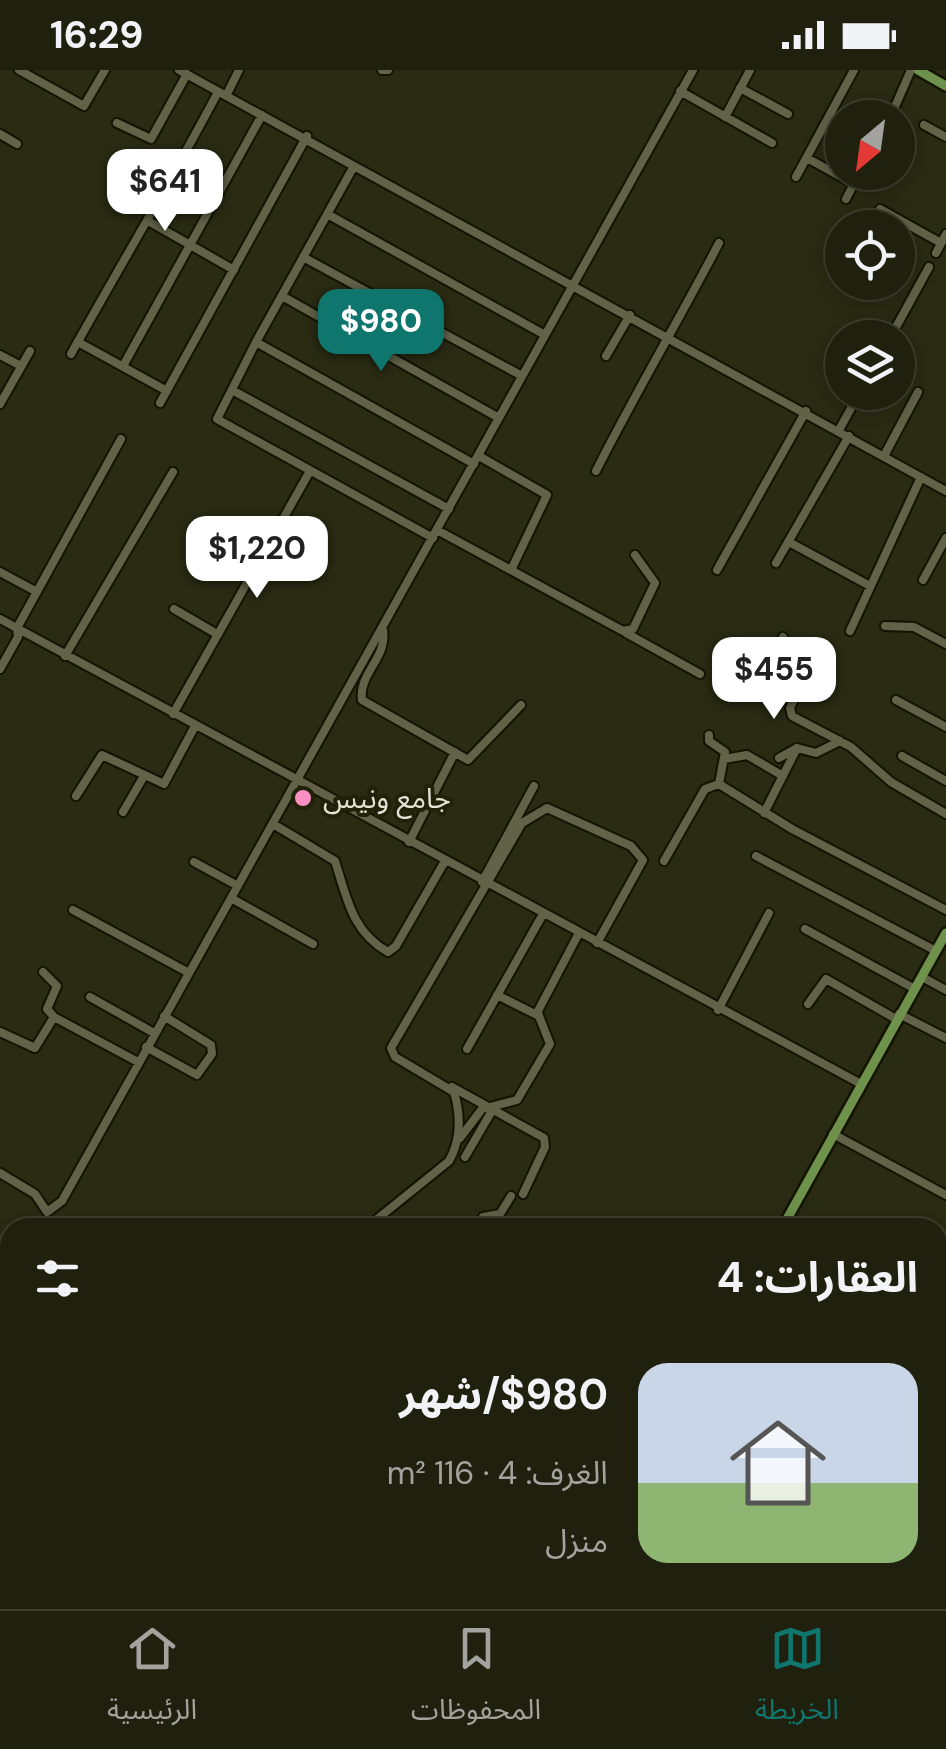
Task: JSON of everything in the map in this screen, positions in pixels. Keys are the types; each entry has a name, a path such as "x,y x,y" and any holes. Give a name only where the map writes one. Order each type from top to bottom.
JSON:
{"main road":[{"path":"914,70 946,86"},
{"path":"787,1218 946,933"}],"street":[{"path":"19,70 84,106 104,70"},
{"path":"72,354 128,249 150,222 239,70"},
{"path":"0,1173 34,1194 52,1212 298,782 693,70"},
{"path":"725,116 750,70"},
{"path":"796,177 854,70"},
{"path":"899,100 914,70"},
{"path":"117,123 152,140 183,72 307,136 354,166 946,490"},
{"path":"740,88 788,114"},
{"path":"680,91 772,143"},
{"path":"123,366 262,115"},
{"path":"924,125 946,136"},
{"path":"0,134 18,144"},
{"path":"160,403 307,136"},
{"path":"806,158 825,168"},
{"path":"354,166 217,419 310,471 512,568 700,674"},
{"path":"846,200 851,190"},
{"path":"880,209 944,238 936,253"},
{"path":"329,215 544,336"},
{"path":"150,222 234,270"},
{"path":"596,471 620,418 670,337 719,243"},
{"path":"303,257 522,376"},
{"path":"900,320 929,267"},
{"path":"282,296 499,418"},
{"path":"606,356 630,315"},
{"path":"78,342 167,391"},
{"path":"256,342 547,495 512,568"},
{"path":"0,404 30,351"},
{"path":"0,355 22,366"},
{"path":"232,390 449,509"},
{"path":"884,456 918,392"},
{"path":"839,430 850,410"},
{"path":"718,570 806,411"},
{"path":"776,563 849,436"},
{"path":"0,669 18,637 17,628 121,439"},
{"path":"173,714 310,471"},
{"path":"65,656 173,472"},
{"path":"850,631 921,477"},
{"path":"923,580 946,538"},
{"path":"789,542 870,586"},
{"path":"622,631 634,629 655,583 636,555"},
{"path":"0,572 37,592"},
{"path":"174,609 217,634"},
{"path":"0,619 861,1084"},
{"path":"886,626 914,627 946,644"},
{"path":"383,630 386,644 362,688 362,700 454,752 470,760 521,705"},
{"path":"783,638 771,661 803,682"},
{"path":"820,646 790,712 862,754 890,782 946,814"},
{"path":"896,700 946,727"},
{"path":"76,796 100,756 164,784 196,726"},
{"path":"709,735 709,741 725,752 719,784"},
{"path":"780,758 797,748 816,753 840,741"},
{"path":"764,812 797,748"},
{"path":"409,842 454,752"},
{"path":"724,759 747,755 784,776"},
{"path":"902,756 946,780"},
{"path":"123,812 144,776"},
{"path":"719,784 946,910"},
{"path":"664,861 704,789 719,784"},
{"path":"523,1194 545,1142 541,1134 395,1057 392,1048 534,786"},
{"path":"483,883 522,823 549,808 631,846 643,860 597,942"},
{"path":"272,824 335,861 348,909 372,941 388,952 396,946 444,861"},
{"path":"756,856 936,951"},
{"path":"194,862 238,886"},
{"path":"232,898 313,944"},
{"path":"74,910 189,973"},
{"path":"718,1010 769,913"},
{"path":"467,1049 543,914"},
{"path":"805,928 914,989"},
{"path":"378,1218 448,1161 457,1142 490,1107 509,1104 522,1094 550,1044 539,1016 540,1007 579,932"},
{"path":"43,972 56,986 47,1006 54,1017 138,1062"},
{"path":"922,977 946,990"},
{"path":"808,1004 826,980 946,1038"},
{"path":"497,995 539,1016"},
{"path":"90,997 154,1033"},
{"path":"146,1047 197,1076 212,1054 211,1044 164,1016"},
{"path":"0,1032 35,1048 54,1017"},
{"path":"444,1082 457,1100 457,1142"},
{"path":"465,1157 490,1107"},
{"path":"834,1134 946,1195"},
{"path":"482,1218 500,1214 510,1196"}],"place":[{"name":"جامع ونيس","path":"303,798"}]}
